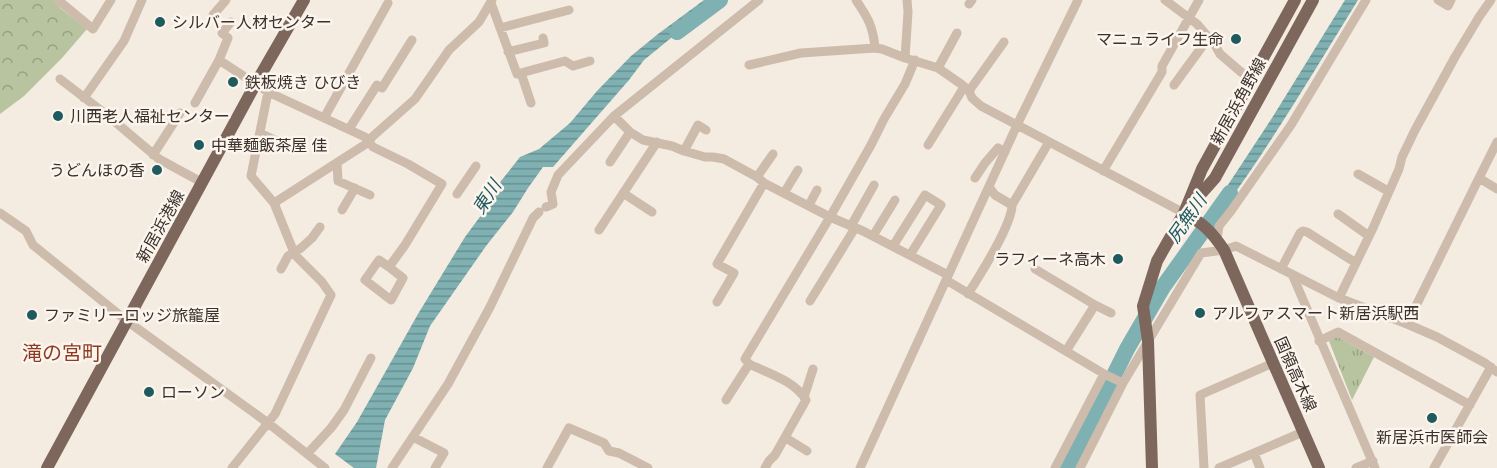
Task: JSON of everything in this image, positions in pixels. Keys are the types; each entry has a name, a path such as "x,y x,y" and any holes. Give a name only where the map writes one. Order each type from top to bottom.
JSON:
{"main road":[{"name":"新居浜港線","path":"47,468 256,83 304,0"},
{"name":"新居浜角野線","path":"1148,338 1143,306 1157,261 1184,213 1202,169 1295,0"},
{"name":"新居浜角野線","path":"1184,213 1215,177 1312,0"},
{"path":"1184,213 1200,221 1217,240"},
{"name":"国領高木線","path":"1217,240 1319,468"},
{"path":"1148,338 1152,468"}],"street":[{"path":"58,0 93,29 111,0"},
{"path":"84,98 124,41 141,0"},
{"path":"213,15 226,0"},
{"path":"392,468 448,384 490,307 534,218 553,204 551,192 558,175 614,116 759,0"},
{"path":"856,0 873,29 875,48"},
{"path":"905,58 907,0"},
{"path":"860,468 1017,125 1078,0"},
{"path":"1165,0 1197,24 1220,54 1252,78"},
{"path":"1103,171 1162,72 1162,66 1199,0"},
{"path":"1080,468 1120,382 1201,253 1217,240 1219,226 1291,125 1366,0"},
{"path":"1438,0 1448,6 1451,0"},
{"path":"1339,298 1399,170 1402,157 1428,106 1491,0"},
{"path":"492,2 517,74 565,61 573,66 590,61"},
{"path":"273,203 369,142 415,99 449,50 479,22 492,2"},
{"path":"324,118 388,3"},
{"path":"500,28 569,10"},
{"path":"195,103 219,60 228,38 222,33 231,22"},
{"path":"938,68 957,33"},
{"path":"1174,85 1209,37"},
{"path":"349,129 377,85 382,88 412,40"},
{"path":"928,145 966,89 1004,42"},
{"path":"508,52 544,44"},
{"path":"749,65 801,52 875,48 915,60 938,68 966,89 981,106 1184,213"},
{"path":"219,60 268,92 365,137 373,147 408,164 460,196 476,166"},
{"path":"765,468 786,438 806,400 802,393 788,383 749,364 745,359 831,217 905,84 915,60"},
{"path":"521,73 531,103"},
{"path":"60,79 153,155 203,183"},
{"path":"232,468 275,414 331,295 322,282 295,255 273,203 251,176 268,92"},
{"path":"153,155 180,113"},
{"path":"614,116 630,132 643,140 672,146 705,157 723,159 808,206 893,246 947,278 968,294 1120,382"},
{"path":"684,151 698,125 706,129"},
{"path":"610,162 630,132"},
{"path":"260,133 285,145"},
{"path":"599,230 657,142"},
{"path":"968,294 1006,226 1012,205 1049,142"},
{"path":"1407,324 1497,142"},
{"path":"975,178 998,148 1005,152"},
{"path":"717,302 734,273 717,264 773,154"},
{"path":"337,163 338,181 370,195"},
{"path":"784,193 798,170"},
{"path":"1358,174 1388,191"},
{"path":"1479,178 1497,189"},
{"path":"388,267 405,245 442,184"},
{"path":"810,301 853,227 874,184"},
{"path":"989,186 995,195 1012,205"},
{"path":"342,210 355,188"},
{"path":"808,206 817,190"},
{"path":"623,193 652,212"},
{"path":"893,246 925,195 941,205 909,255"},
{"path":"873,236 895,200"},
{"path":"0,213 26,231 33,245 127,321 268,423 325,468"},
{"path":"1338,214 1369,236"},
{"path":"281,269 288,256 301,248 320,227"},
{"path":"1281,269 1303,231 1356,263"},
{"path":"1217,240 1236,246 1339,298 1437,337 1494,370 1470,405 1434,468"},
{"path":"1035,269 1111,313"},
{"path":"1292,274 1374,465 1356,468"},
{"path":"1066,351 1095,305"},
{"path":"1319,341 1338,332 1470,405"},
{"path":"307,453 331,428 344,410 371,358"},
{"path":"1204,468 1200,395 1273,363"},
{"path":"726,399 749,364"},
{"path":"804,397 813,369"},
{"path":"1055,468 1105,374"},
{"path":"548,468 569,428 604,443 609,451 619,453 648,468"},
{"path":"1219,468 1303,432"},
{"path":"413,437 444,453 435,468"},
{"path":"786,438 807,451"},
{"path":"1254,453 1260,468"}],"green space":[{"path":"0,0 54,0 60,8 87,29 24,96 0,114"},
{"path":"1336,336 1374,357 1352,400 1329,341"}],"water":[{"path":"704,0 723,0 703,12 644,60 553,167 543,167 513,212 486,246 430,326 413,368 385,420 376,468 354,468 335,454 357,422 465,237 482,214 501,181 520,157 539,149 570,123 631,56"},
{"path":"1345,0 1358,0 1274,136 1219,215 1216,204"}],"waterway":[{"name":"東川","path":"677,32 720,0"},
{"name":"尻無川","path":"1068,468 1127,349 1163,287 1230,193"}],"place":[{"name":"シルバー人材センター","path":"160,22"},
{"name":"マニュライフ生命","path":"1236,39"},
{"name":"鉄板焼き ひびき","path":"233,82"},
{"name":"川西老人福祉センター","path":"58,116"},
{"name":"中華麺飯茶屋 佳","path":"199,145"},
{"name":"うどんほの香","path":"157,170"},
{"name":"ラフィーネ高木","path":"1118,259"},
{"name":"アルファスマート新居浜駅西","path":"1200,313"},
{"name":"ファミリーロッジ旅籠屋","path":"32,315"},
{"name":"ローソン","path":"149,392"},
{"name":"新居浜市医師会","path":"1432,418"}],"district":[{"name":"滝の宮町","path":"62,353"}]}
